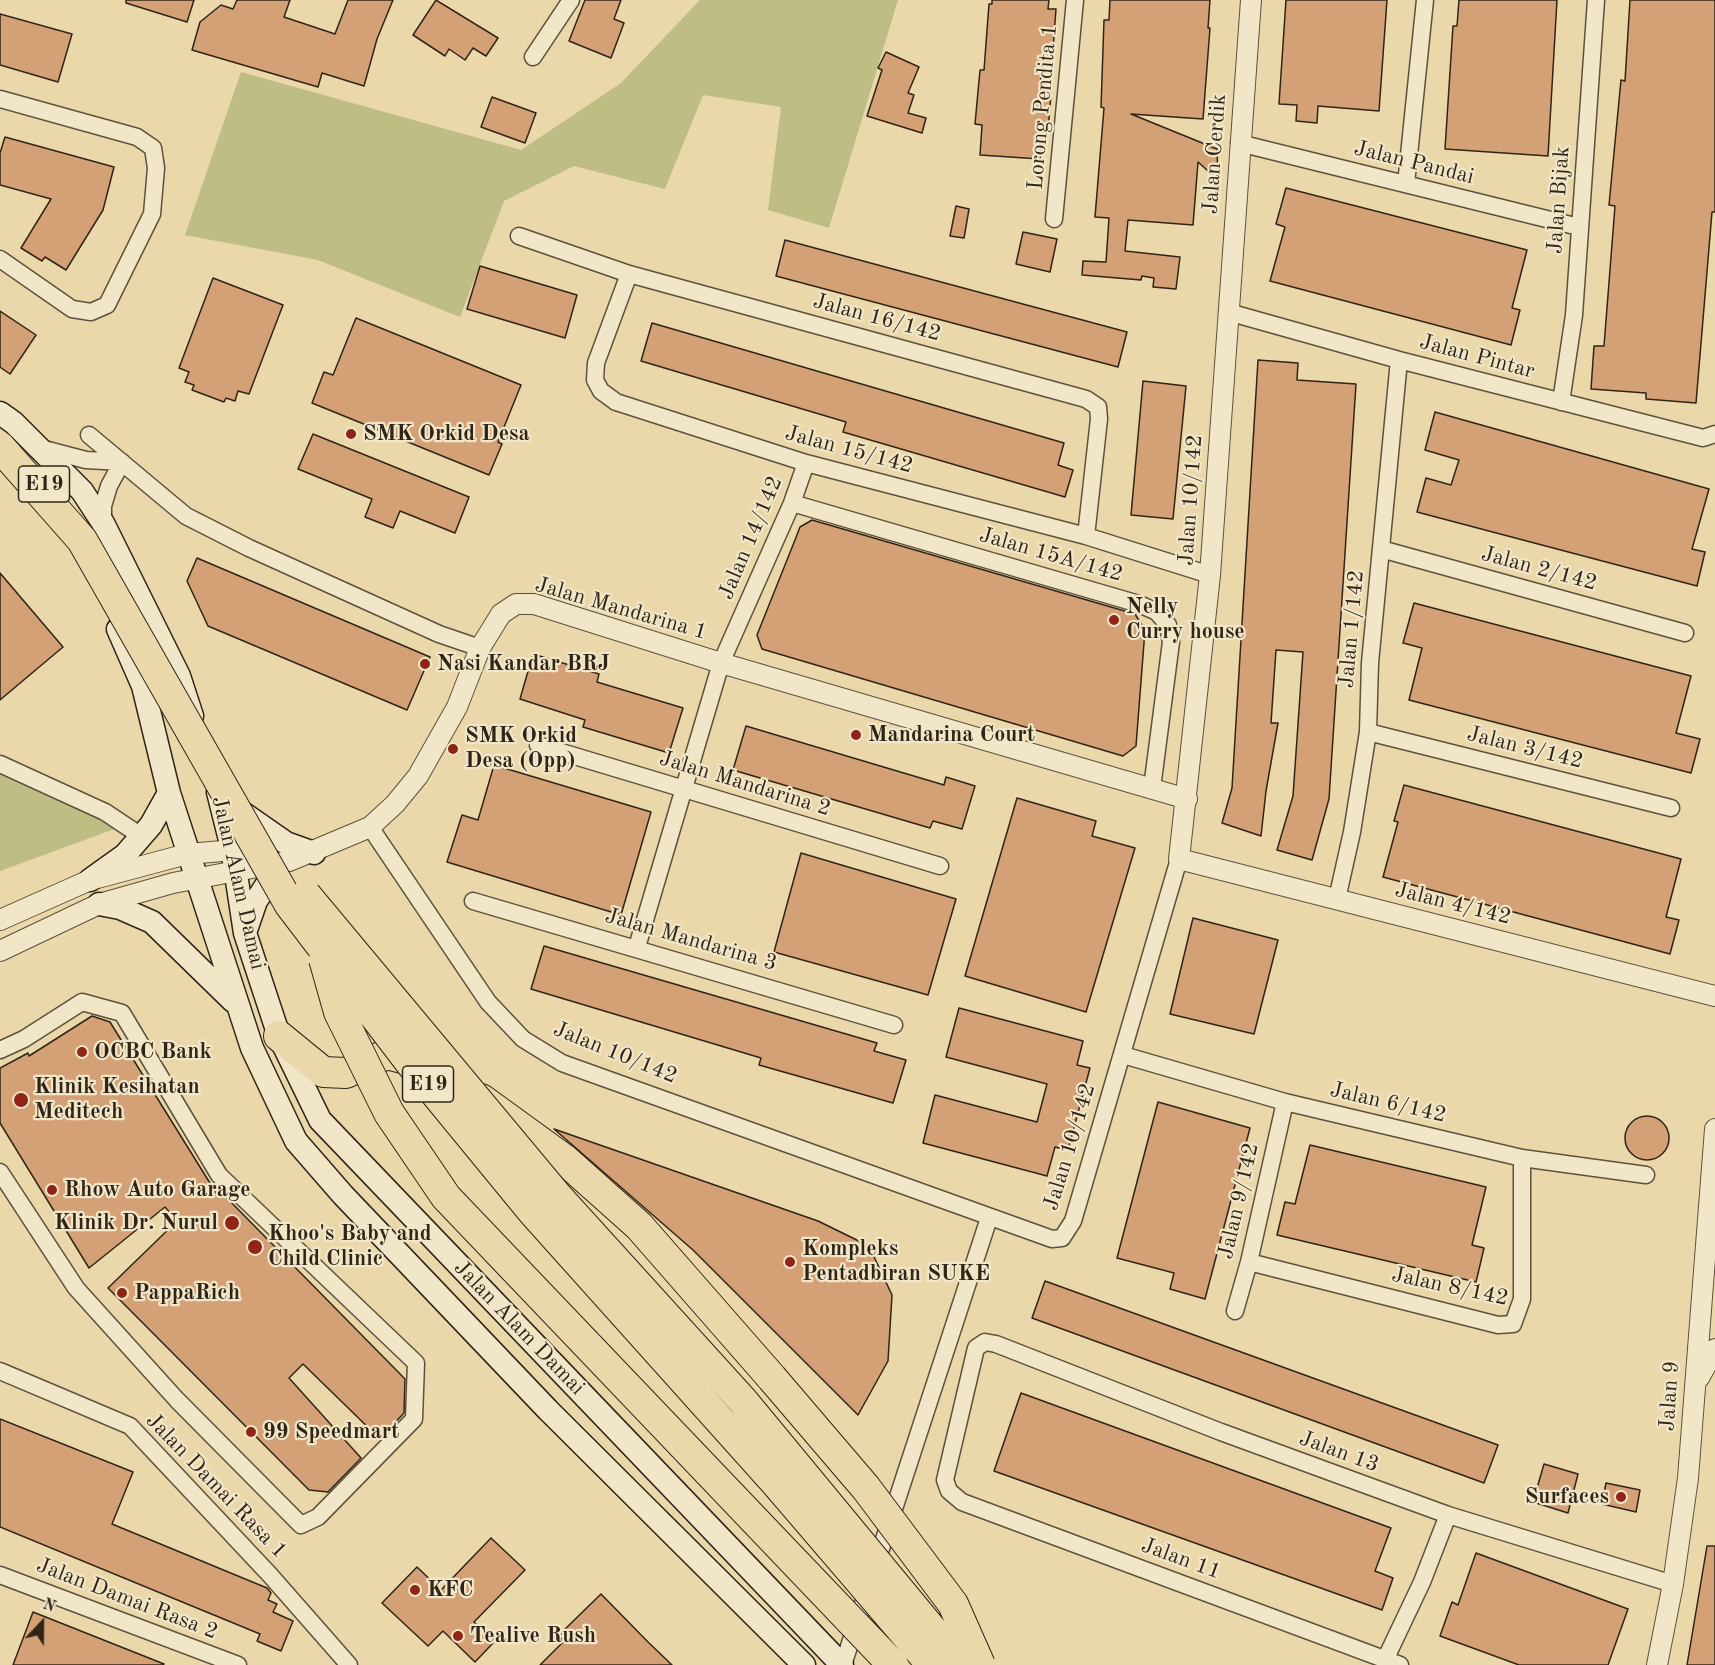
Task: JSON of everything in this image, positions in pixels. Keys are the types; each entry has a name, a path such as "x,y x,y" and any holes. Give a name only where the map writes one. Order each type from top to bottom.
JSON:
{"highway":[{"name":"E19","path":"0,439 11,447 86,533 305,893 557,1197 743,1401 961,1665"},
{"name":"E19","path":"0,447 82,540 290,904 402,1052 533,1212 776,1484 932,1665"},
{"path":"305,893 339,1012 389,1113 446,1197 893,1665"},
{"path":"279,1036 323,1072 346,1073 387,1054 423,1064 453,1080 514,1121 565,1160 639,1226 866,1488 953,1604 980,1665"}],"main road":[{"name":"Jalan Alam Damai","path":"0,413 40,448 82,491 102,523 179,676 218,793 232,848 245,933 279,1036 320,1120 843,1665"},
{"name":"Jalan Alam Damai","path":"0,458 50,510 93,577 143,686 169,793 187,854 238,1007 252,1048 296,1141 344,1195 548,1410 804,1665"},
{"path":"90,880 125,855 151,825 169,793"},
{"path":"218,793 286,843 314,853"},
{"path":"245,933 256,901 281,863"},
{"path":"99,904 120,908 152,922 238,1007"}],"street":[{"path":"533,57 571,0"},
{"name":"Lorong Pendita 1","path":"1054,219 1075,0"},
{"name":"Jalan Cerdik","path":"1228,312 1251,0"},
{"path":"1406,184 1425,0"},
{"name":"Jalan Bijak","path":"1561,402 1574,315 1596,0"},
{"path":"0,99 137,137 153,148 156,168 152,214 108,305 91,312 72,309 0,259"},
{"name":"Jalan Pandai","path":"1239,143 1579,227"},
{"name":"Jalan 16/142","path":"519,236 629,274 1086,399 1098,407 1099,419 1086,536"},
{"name":"Jalan 15/142","path":"629,274 596,363 595,380 601,392 616,402 806,463 1086,536 1210,575"},
{"name":"Jalan Pintar","path":"1228,312 1398,360 1703,438 1715,434"},
{"name":"Jalan 10/142","path":"370,827 488,1002 523,1039 562,1063 989,1218 1052,1239 1062,1238 1068,1232 1123,1055 1179,859 1210,575 1228,312"},
{"name":"Jalan 1/142","path":"1336,900 1352,832 1368,732 1370,663 1398,360"},
{"path":"89,435 186,516 439,634 480,648"},
{"path":"40,448 86,460 122,462"},
{"path":"102,523 103,506 122,462"},
{"name":"Jalan 14/142","path":"721,663 792,503 806,463"},
{"name":"Jalan 15A/142","path":"792,503 1139,604 1157,612 1168,625 1171,642 1152,788"},
{"name":"Jalan 2/142","path":"1382,549 1684,633"},
{"name":"Jalan Mandarina 1","path":"0,951 99,904 195,878 281,863 314,853 370,827 395,804 418,776 457,707 480,648 501,614 516,604 534,604 721,663 1187,799"},
{"name":"Jalan Mandarina 1","path":"637,947 721,663"},
{"name":"Jalan 3/142","path":"1368,732 1671,808"},
{"name":"Jalan Mandarina 2","path":"538,745 940,866"},
{"path":"0,764 105,812 141,836"},
{"name":"Jalan Mandarina 1","path":"0,920 62,890 90,880 187,854 232,848 314,853"},
{"name":"Jalan 4/142","path":"1179,859 1715,996"},
{"name":"Jalan Mandarina 3","path":"473,901 637,947 894,1025"},
{"path":"0,1050 24,1039 82,1002 122,1013 219,1175 416,1363 414,1419 318,1517 301,1525 177,1400 76,1288 0,1172"},
{"name":"Jalan 6/142","path":"1123,1055 1285,1102 1522,1158 1646,1175"},
{"name":"Jalan 9/142","path":"1235,1311 1249,1262 1285,1102"},
{"name":"Jalan 9","path":"1657,1665 1673,1584 1689,1478 1695,1385 1709,1287 1709,1208 1715,1129"},
{"name":"Jalan 8/142","path":"1249,1262 1498,1325 1513,1324 1522,1299 1522,1158"},
{"path":"1709,1208 1715,1236"},
{"path":"843,1665 989,1218"},
{"name":"Jalan 11","path":"996,1344 985,1342 976,1348 945,1480 949,1491 962,1502 1393,1662"},
{"name":"Jalan 13","path":"996,1344 1221,1432 1448,1515 1673,1584"},
{"path":"1695,1385 1715,1349"},
{"name":"Jalan Damai Rasa 1","path":"0,1371 130,1426 342,1661"},
{"path":"1393,1662 1448,1515"},
{"name":"Jalan Damai Rasa 2","path":"0,1575 238,1665"}],"green space":[{"path":"700,0 898,0 829,228 768,210 781,107 703,95 665,189 574,166 504,201 460,317 318,260 185,235 241,72 521,150 621,83"},
{"path":"0,774 4,776 120,827 0,871"}],"building":[{"path":"126,0 194,0 187,22 126,3"},
{"path":"237,0 290,0 284,17 335,34 348,0 393,0 377,39 364,86 322,73 318,87 192,50 200,22 221,5 233,9"},
{"path":"436,0 498,38 486,56 473,48 465,60 449,49 445,56 413,35"},
{"path":"585,0 621,0 614,19 624,23 611,58 569,41"},
{"path":"992,0 1049,0 1048,9 1056,9 1052,63 1042,62 1040,92 1051,93 1048,131 1042,130 1040,159 980,155 982,125 975,124 980,70 984,70 989,4 992,4"},
{"path":"1110,0 1210,0 1203,119 1131,114 1217,149 1218,180 1198,162 1193,225 1128,220 1125,251 1180,257 1176,289 1153,287 1154,278 1142,276 1141,280 1082,275 1083,261 1106,262 1109,218 1095,217 1104,108 1101,107 1104,20 1109,20"},
{"path":"1286,0 1387,0 1379,111 1318,106 1317,123 1296,121 1297,105 1279,104"},
{"path":"1459,0 1557,0 1548,156 1445,149 1453,26 1457,26"},
{"path":"1630,0 1715,0 1715,212 1712,212 1696,403 1646,399 1646,393 1591,389 1594,346 1604,346 1615,206 1609,205 1621,80 1625,81"},
{"path":"0,14 72,34 58,82 0,65"},
{"path":"886,52 919,67 908,93 914,95 908,113 926,118 922,133 867,116 882,70 878,68"},
{"path":"492,97 536,113 525,143 481,127"},
{"path":"5,137 114,167 103,210 66,270 45,257 42,261 21,248 51,199 0,185 0,153"},
{"path":"1286,188 1527,250 1512,308 1520,310 1511,345 1270,281 1285,227 1276,224"},
{"path":"956,206 969,209 964,238 950,236"},
{"path":"1023,232 1057,239 1050,272 1016,264"},
{"path":"785,240 1127,332 1118,367 776,276"},
{"path":"480,266 577,295 565,338 467,309"},
{"path":"213,278 283,305 249,394 238,391 235,401 226,398 224,402 192,390 194,385 185,382 189,372 179,368"},
{"path":"0,311 36,335 10,374 0,367"},
{"path":"356,318 521,385 498,442 502,444 489,475 312,403 324,372 333,375"},
{"path":"652,323 1064,443 1058,465 1073,470 1065,497 843,432 846,422 641,361"},
{"path":"1258,360 1298,363 1297,380 1356,384 1329,799 1312,860 1277,850 1293,796 1303,652 1276,650 1271,723 1278,723 1261,836 1222,823 1232,788"},
{"path":"1143,381 1186,386 1173,519 1131,515"},
{"path":"1435,412 1709,489 1692,549 1705,552 1697,586 1417,512 1426,478 1451,485 1459,460 1425,450"},
{"path":"313,434 469,497 455,533 400,511 393,528 365,517 372,499 298,469"},
{"path":"812,520 1135,614 1145,630 1136,746 1123,756 762,649 757,635 800,527"},
{"path":"197,558 430,657 407,710 208,626 187,581"},
{"path":"0,573 63,647 0,700"},
{"path":"1414,603 1691,676 1676,733 1700,739 1691,773 1409,700 1422,648 1403,643"},
{"path":"533,654 599,674 597,682 683,708 669,753 583,727 585,720 520,699"},
{"path":"746,726 944,785 946,777 975,786 962,829 933,821 930,828 733,770"},
{"path":"494,765 651,812 621,915 447,862 462,815 478,820"},
{"path":"1404,785 1681,859 1666,917 1679,920 1670,954 1383,877 1398,822 1394,821"},
{"path":"1017,798 1096,821 1092,836 1135,848 1086,1012 965,976"},
{"path":"801,853 956,899 928,995 774,952"},
{"path":"1193,918 1278,940 1254,1034 1170,1014"},
{"path":"544,946 877,1043 874,1051 906,1060 893,1103 759,1065 761,1058 531,989"},
{"path":"959,1008 1083,1041 1077,1065 1090,1068 1068,1150 1055,1147 1047,1176 923,1143 935,1095 1037,1122 1047,1084 946,1057"},
{"path":"92,1016 110,1022 218,1196 222,1193 405,1379 404,1413 380,1439 303,1364 289,1378 361,1458 328,1492 309,1490 108,1288 177,1221 165,1207 89,1268 0,1123 0,1068 28,1053 29,1056"},
{"path":"1158,1102 1250,1128 1205,1299 1170,1289 1174,1273 1117,1258"},
{"path":"1647,1116 1662,1123 1669,1138 1662,1153 1647,1160 1632,1153 1625,1138 1632,1123"},
{"name":"Kompleks Pentadbiran SUKE","path":"554,1129 818,1221 869,1246 892,1295 888,1361 858,1415 693,1250"},
{"path":"1310,1145 1486,1187 1472,1245 1484,1248 1476,1282 1277,1235 1285,1202 1295,1204"},
{"path":"1045,1281 1498,1445 1484,1483 1032,1318"},
{"path":"1021,1393 1391,1528 1375,1571 1393,1578 1382,1610 994,1471"},
{"path":"0,1419 133,1472 112,1524 267,1588 271,1593 268,1600 277,1604 273,1612 293,1621 281,1651 257,1641 260,1634 0,1527"},
{"path":"1544,1464 1578,1474 1568,1513 1533,1502"},
{"name":"Surfaces","path":"1606,1483 1640,1490 1636,1512 1602,1504"},
{"path":"491,1538 525,1570 474,1622 494,1642 475,1662 443,1631 428,1646 382,1603 417,1567 441,1590"},
{"path":"1707,1546 1715,1546 1715,1665 1687,1665"},
{"path":"1476,1553 1628,1609 1608,1665 1519,1665 1440,1636 1452,1602 1458,1605"},
{"path":"601,1594 672,1665 540,1665 566,1639 561,1633"},
{"path":"33,1612 164,1664 13,1665"}],"place":[{"name":"SMK Orkid Desa","path":"351,434"},
{"name":"Nelly Curry house","path":"1114,620"},
{"name":"Nasi Kandar BRJ","path":"425,664"},
{"name":"Mandarina Court","path":"856,735"},
{"name":"SMK Orkid Desa (Opp)","path":"453,749"},
{"name":"OCBC Bank","path":"82,1052"},
{"name":"Klinik Kesihatan Meditech","path":"21,1100"},
{"name":"Rhow Auto Garage","path":"52,1190"},
{"name":"Klinik Dr. Nurul","path":"232,1223"},
{"name":"Khoo's Baby and Child Clinic","path":"255,1247"},
{"name":"Kompleks Pentadbiran SUKE","path":"790,1262"},
{"name":"PappaRich","path":"122,1293"},
{"name":"99 Speedmart","path":"251,1432"},
{"name":"Surfaces","path":"1621,1497"},
{"name":"KFC","path":"415,1590"},
{"name":"Tealive Rush","path":"458,1636"}]}
